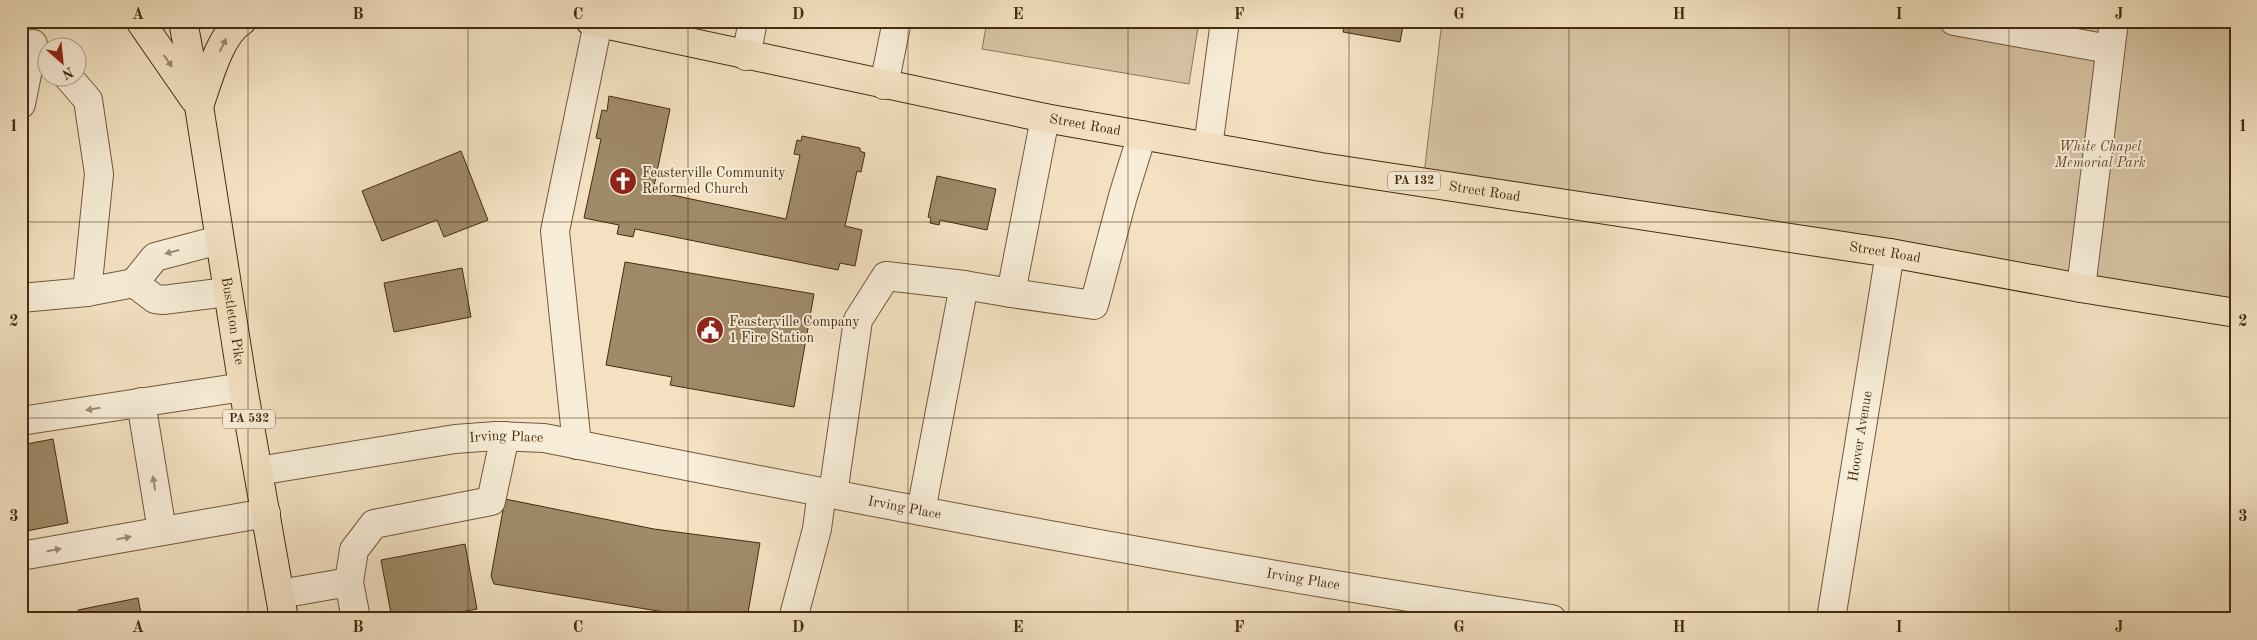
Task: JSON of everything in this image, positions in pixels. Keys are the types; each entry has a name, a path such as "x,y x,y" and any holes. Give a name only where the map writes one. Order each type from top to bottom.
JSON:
{"main road":[{"path":"140,21 199,106"},
{"name":"Bustleton Pike","path":"183,21 199,106 243,387 282,607"},
{"path":"199,106 224,42 237,24 242,21"},
{"name":"Street Road","path":"594,22 746,56 1045,118 1208,147 1330,168 1890,253 2081,288 2236,313"}],"street":[{"path":"746,56 753,21"},
{"path":"884,85 897,21"},
{"path":"1208,147 1225,21"},
{"path":"1954,21 2109,49"},
{"path":"2081,288 2109,49 2114,21"},
{"path":"577,445 555,231 594,22"},
{"path":"21,104 34,45"},
{"path":"78,88 88,100 99,174 88,292"},
{"path":"1011,292 1045,118"},
{"path":"793,619 828,493 858,320 886,276 964,285 1094,305 1123,196 1142,135"},
{"path":"21,298 88,292 134,283 155,257 219,240"},
{"name":"Hoover Avenue","path":"1830,619 1890,253"},
{"path":"134,283 155,299 163,300 227,292"},
{"path":"921,511 964,285"},
{"path":"21,421 243,387"},
{"path":"141,402 162,531"},
{"path":"356,619 349,582 354,550 374,524 491,501 505,436"},
{"name":"Irving Place","path":"258,472 454,439 505,436 544,438 921,511 1298,579 1552,619"},
{"path":"21,556 266,513"},
{"path":"282,607 349,582"}],"green space":[{"path":"987,21 1199,21 1189,84 982,49"},
{"name":"White Chapel Memorial Park","path":"1442,21 2236,21 2236,313 1423,183"}],"building":[{"path":"1345,21 1404,21 1400,42 1343,32"},
{"name":"Feasterville Community Reformed Church","path":"609,96 670,109 653,191 786,219 800,155 794,154 797,140 801,141 802,136 860,148 860,151 865,153 861,172 857,171 845,226 862,230 855,266 840,263 838,270 635,229 633,237 617,234 619,225 584,218 601,139 596,138 602,110 607,111"},
{"path":"461,151 488,220 444,237 437,220 382,241 362,191"},
{"path":"937,176 996,189 987,230 940,220 939,225 930,223 931,218 928,217"},
{"name":"Feasterville Company 1 Fire Station","path":"625,262 814,294 794,407 670,385 672,377 606,365"},
{"path":"462,268 471,317 394,332 384,283"},
{"path":"53,439 68,523 21,532 21,445"},
{"path":"505,499 654,529 760,543 747,619 687,619 688,616 494,584 491,576"},
{"path":"465,544 477,609 424,619 392,619 381,560"},
{"path":"138,598 142,619 79,619 78,610"}],"place":[{"name":"Feasterville Community Reformed Church","path":"623,181"},
{"name":"Feasterville Company 1 Fire Station","path":"710,330"}]}
